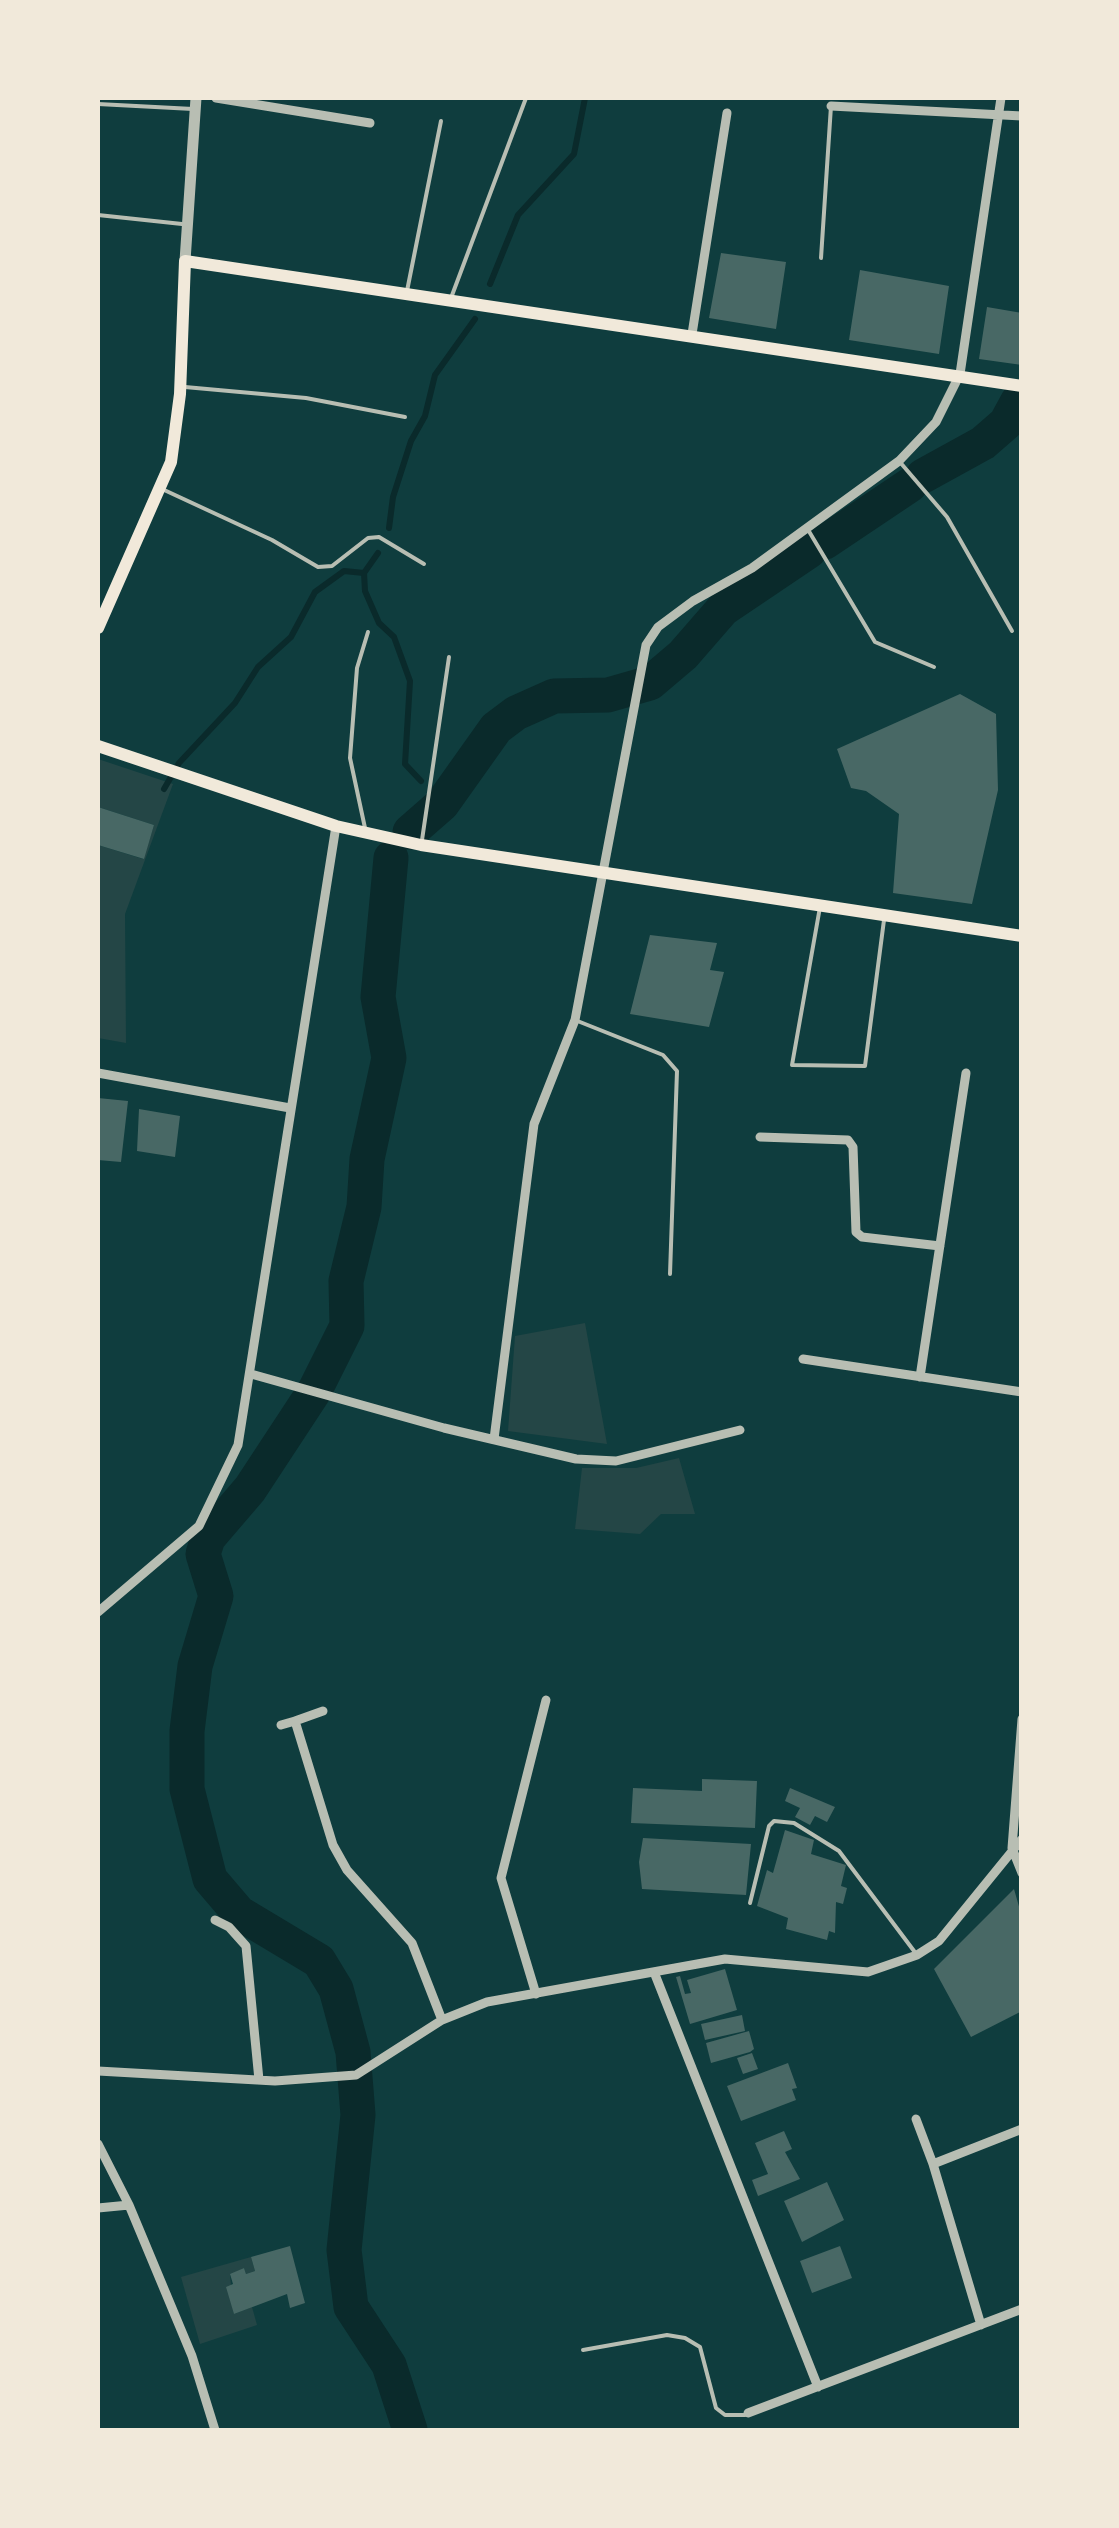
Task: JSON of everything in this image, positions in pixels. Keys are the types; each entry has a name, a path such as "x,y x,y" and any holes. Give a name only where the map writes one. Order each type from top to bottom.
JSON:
{"main road":[{"path":"98,628 171,462 180,386 185,261 407,291 1022,386"},
{"path":"98,746 336,826 422,845 1022,936"}],"street":[{"path":"216,98 370,124"},
{"path":"494,1439 534,1124 575,1020 640,665 658,628 806,528 924,440 960,374 1001,98"},
{"path":"185,261 196,103"},
{"path":"830,106 1022,116"},
{"path":"692,334 727,113"},
{"path":"98,1612 199,1526 238,1446 336,826"},
{"path":"98,1073 290,1108"},
{"path":"920,1377 966,1073"},
{"path":"760,1137 848,1140 853,1146 856,1232 862,1237 940,1246"},
{"path":"803,1359 1022,1392"},
{"path":"252,1374 576,1459 616,1461 740,1430"},
{"path":"536,1994 502,1878 546,1700"},
{"path":"281,1725 323,1711"},
{"path":"1022,1719 1012,1848 1022,1872"},
{"path":"295,1720 332,1845 347,1870 412,1943 442,2020"},
{"path":"98,2071 259,2080 356,2075 442,2020 488,2002 742,1958 860,1973 917,1955 960,1920 1022,1839"},
{"path":"215,1920 230,1927 246,1946 259,2080"},
{"path":"654,1972 818,2388"},
{"path":"916,2119 981,2326"},
{"path":"933,2164 1022,2129"},
{"path":"98,2144 130,2205 192,2356 215,2430"},
{"path":"98,2208 130,2205"},
{"path":"748,2413 1022,2309"}],"lane":[{"path":"451,298 526,98"},
{"path":"98,104 196,103"},
{"path":"822,258 830,106"},
{"path":"407,291 441,121"},
{"path":"98,215 187,224"},
{"path":"180,386 306,398 406,417"},
{"path":"899,461 947,517 1012,631"},
{"path":"162,489 272,540 318,567 332,566 368,538 379,537 424,564"},
{"path":"806,528 875,642 934,667"},
{"path":"366,833 350,758 351,711 368,632"},
{"path":"422,845 449,657"},
{"path":"820,907 792,1065 865,1066 884,916"},
{"path":"575,1020 664,1055 677,1072 670,1274"},
{"path":"750,1903 769,1826 774,1821 794,1824 839,1851 917,1955"},
{"path":"583,2350 667,2335 685,2338 700,2347 716,2408 726,2415 748,2413"}],"shaded area":[{"path":"98,759 173,784 125,914 126,1043 98,1038 98,845 143,859 154,825 98,807"},
{"path":"585,1323 607,1444 508,1431 515,1336"},
{"path":"679,1458 695,1514 661,1514 640,1534 575,1529 582,1468 636,1468"},
{"path":"251,2257 255,2271 246,2274 244,2268 230,2275 234,2314 252,2307 257,2325 200,2344 181,2277"}],"building":[{"path":"721,253 786,262 776,329 709,318"},
{"path":"860,270 949,286 939,354 849,340"},
{"path":"987,307 1022,313 1022,365 979,359"},
{"path":"960,694 996,714 998,790 972,904 893,893 899,814 866,791 851,788 837,749"},
{"path":"98,807 154,825 144,859 98,845"},
{"path":"650,935 717,943 710,970 724,972 709,1027 630,1014"},
{"path":"98,1098 128,1101 121,1162 98,1160"},
{"path":"139,1109 180,1116 175,1157 137,1151"},
{"path":"702,1779 757,1781 755,1828 631,1823 633,1788 702,1791"},
{"path":"790,1788 835,1807 827,1822 815,1816 810,1825 795,1817 800,1808 785,1801"},
{"path":"785,1830 814,1840 811,1854 846,1865 841,1886 847,1888 843,1904 836,1902 835,1933 829,1931 827,1940 786,1929 788,1918 757,1906 767,1870 773,1873"},
{"path":"643,1838 751,1844 746,1895 642,1889 639,1862"},
{"path":"1014,1889 1022,1917 1022,2011 971,2037 934,1969"},
{"path":"725,1969 737,2010 690,2024 676,1977 680,1976 685,1994 691,1993 687,1980"},
{"path":"742,2015 745,2031 705,2040 701,2024"},
{"path":"749,2031 754,2049 711,2063 706,2043"},
{"path":"752,2053 758,2069 743,2074 737,2058"},
{"path":"788,2063 797,2088 792,2089 796,2100 741,2121 727,2086"},
{"path":"784,2131 792,2149 785,2152 800,2179 758,2196 752,2180 768,2174 755,2143"},
{"path":"827,2182 844,2220 802,2242 784,2201"},
{"path":"290,2246 305,2303 290,2308 287,2294 234,2314 226,2287 233,2284 230,2274 244,2268 246,2274 255,2271 251,2257"},
{"path":"840,2246 852,2278 812,2293 800,2261"}],"waterway":[{"path":"490,284 518,215 574,154 585,98"},
{"path":"389,528 393,497 411,441 425,416 435,375 475,319"},
{"path":"923,476 983,443 1006,423 1018,401"},
{"path":"825,542 910,485"},
{"path":"410,832 442,804 496,728 516,713 554,696 608,695 650,683 683,655 723,609 809,551"},
{"path":"378,553 364,573 365,591 379,623 394,637 410,681 405,764 421,781"},
{"path":"164,789 179,763 235,703 258,667 291,637 315,592 344,571 364,573"},
{"path":"430,803 432,815"},
{"path":"391,858 378,997 389,1058 367,1159 364,1207 346,1281 347,1326 315,1390 250,1489 208,1538 203,1554 216,1596 195,1666 187,1731 187,1789 210,1879 239,1913 319,1961 336,1989 353,2052 358,2115 344,2250 351,2307 389,2365 410,2430"}]}
